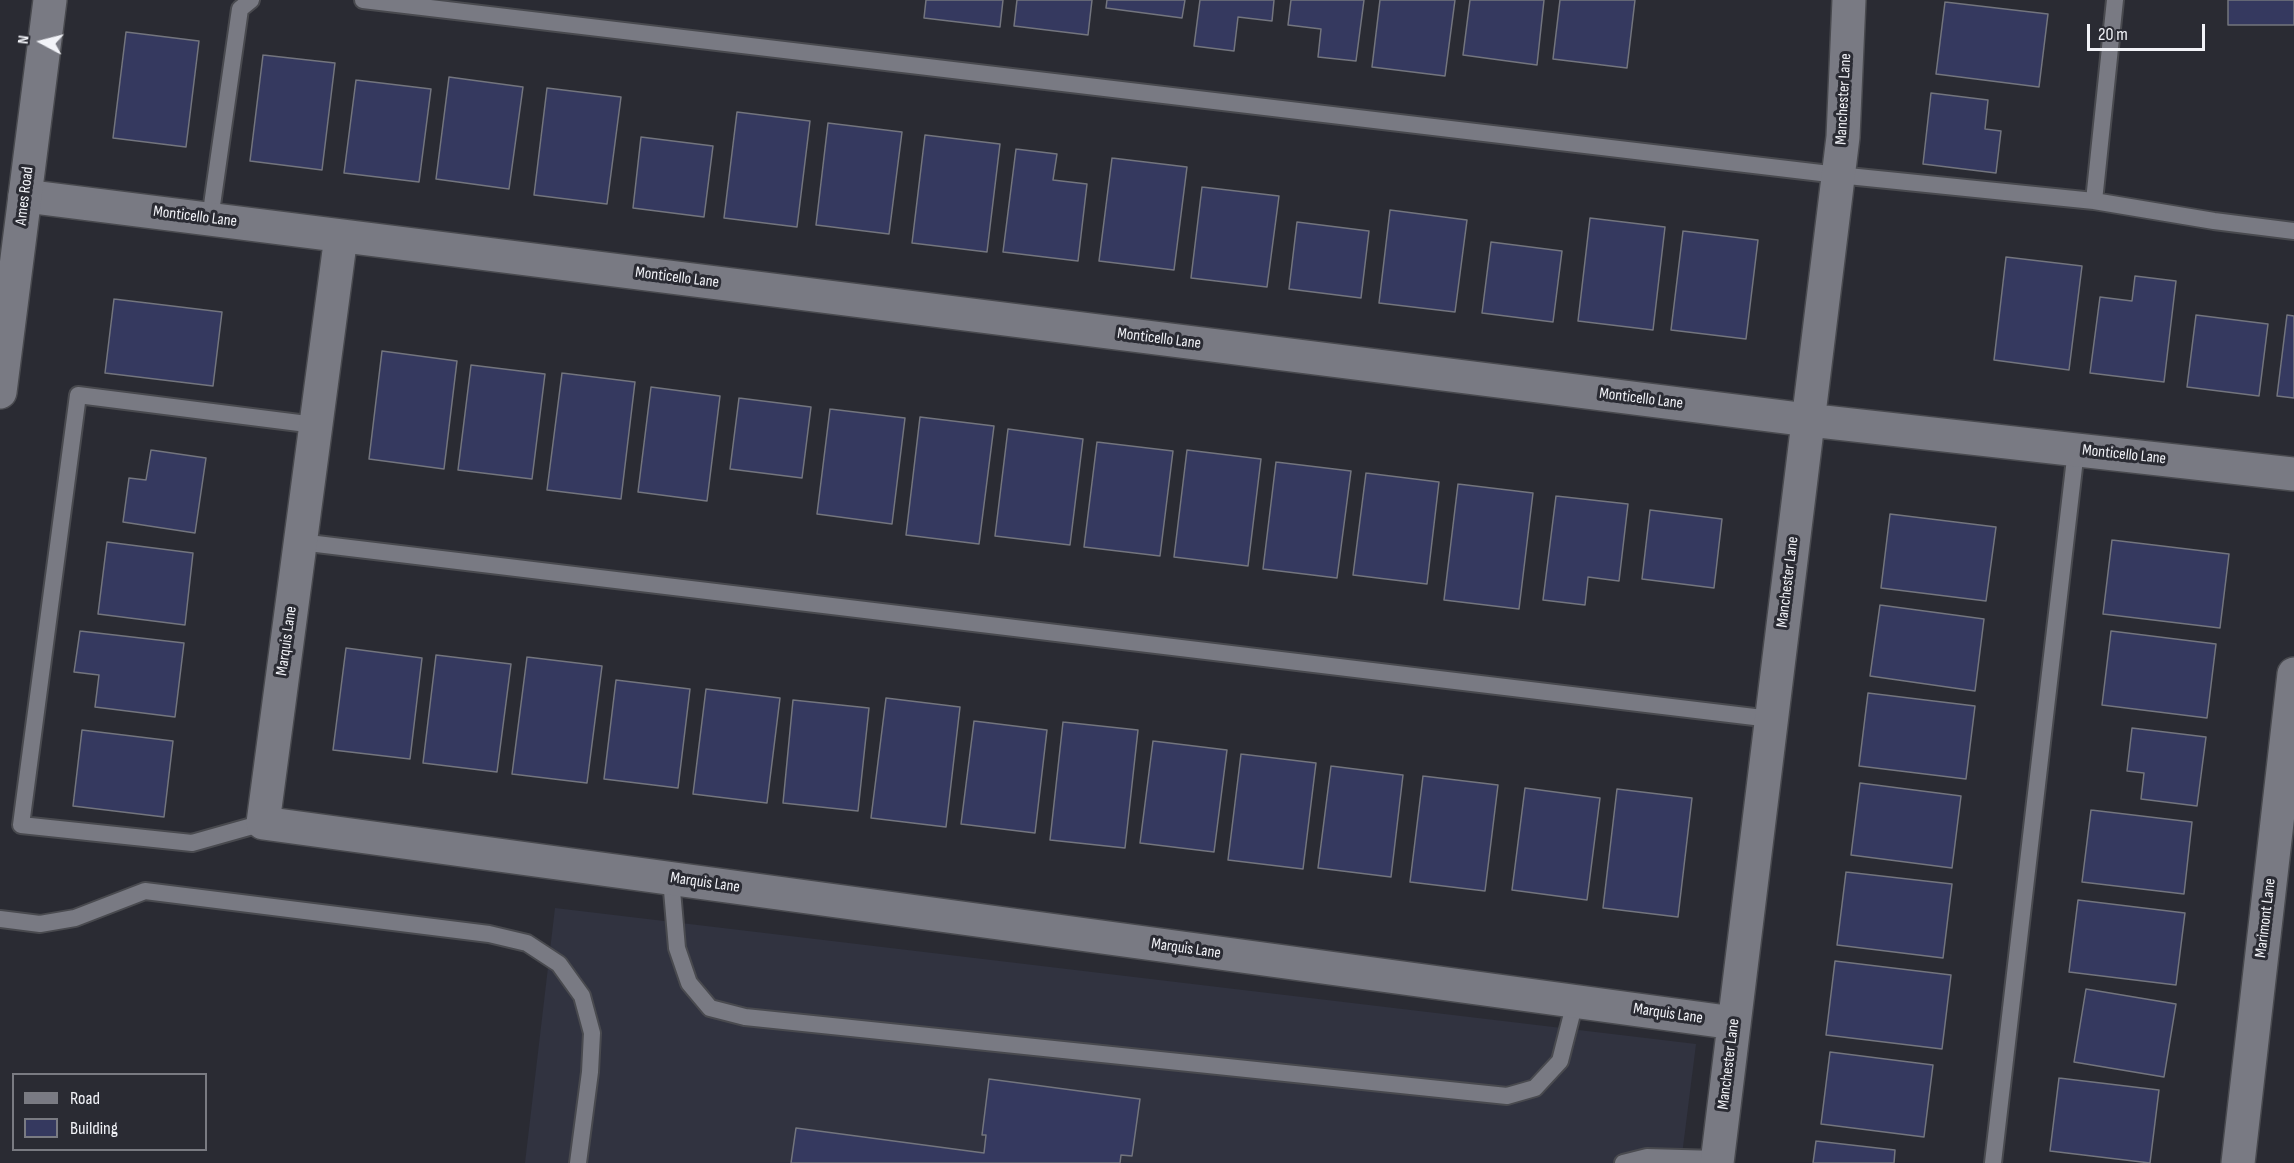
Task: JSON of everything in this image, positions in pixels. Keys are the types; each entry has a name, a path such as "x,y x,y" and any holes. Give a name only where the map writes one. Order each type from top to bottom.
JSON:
{"street":[{"name":"Ames Road","path":"0,392 50,0"},
{"name":"Manchester Lane","path":"1717,1161 1843,137 1849,0"},
{"name":"Monticello Lane","path":"25,196 1808,420 2294,474"},
{"name":"Marquis Lane","path":"341,236 263,823 1734,1023"},
{"name":"Marimont Lane","path":"2238,1163 2294,674"}],"lane":[{"path":"210,219 240,9 251,0"},
{"path":"363,0 1838,175 2094,201 2214,221 2294,231"},
{"path":"2094,201 2115,0"},
{"path":"263,823 192,843 21,825 78,394 315,425"},
{"path":"1993,1163 2076,450"},
{"path":"300,542 1771,719"},
{"path":"670,879 676,948 689,983 710,1008 745,1017 1507,1096 1535,1088 1560,1060 1575,1002"},
{"path":"0,919 40,924 75,918 145,891 489,934 527,943 559,964 565,972 582,996 592,1033 590,1072 578,1163"},
{"path":"1623,1163 1647,1157 1717,1161"}],"shaded area":[{"path":"555,908 1696,1044 1681,1163 525,1163"}],"building":[{"path":"926,0 1003,0 1000,27 924,18"},
{"path":"1017,0 1092,0 1088,35 1014,26"},
{"path":"1107,0 1185,0 1182,18 1106,8"},
{"path":"1200,0 1274,0 1272,21 1238,17 1234,51 1194,46"},
{"path":"1291,0 1364,0 1356,61 1318,57 1321,29 1288,25"},
{"path":"1380,0 1455,0 1445,76 1372,67"},
{"path":"1470,0 1544,0 1537,65 1463,55"},
{"path":"1560,0 1635,0 1627,68 1553,59"},
{"path":"2228,0 2294,0 2294,25 2228,25"},
{"path":"1945,2 2048,14 2039,87 1936,74"},
{"path":"126,32 199,41 186,147 113,138"},
{"path":"263,55 335,63 322,170 250,161"},
{"path":"449,77 523,87 509,189 436,179"},
{"path":"356,80 431,89 419,182 344,173"},
{"path":"547,88 621,97 607,204 534,195"},
{"path":"1931,93 1988,100 1985,129 2001,131 1996,173 1923,164"},
{"path":"737,112 810,121 797,227 724,218"},
{"path":"828,123 902,132 889,234 816,225"},
{"path":"925,135 1000,144 987,252 912,243"},
{"path":"641,137 713,146 704,217 633,208"},
{"path":"1016,149 1057,154 1053,180 1087,184 1078,261 1003,252"},
{"path":"1112,158 1187,167 1174,270 1099,261"},
{"path":"1202,187 1279,196 1267,287 1191,278"},
{"path":"1390,210 1467,220 1455,312 1379,303"},
{"path":"1590,218 1665,227 1653,330 1578,321"},
{"path":"1297,222 1369,231 1361,298 1289,289"},
{"path":"1683,231 1758,240 1746,339 1671,330"},
{"path":"1491,242 1562,251 1553,322 1482,313"},
{"path":"2006,257 2082,266 2069,370 1994,360"},
{"path":"2135,276 2176,281 2164,382 2090,373 2100,297 2132,301"},
{"path":"114,299 222,312 213,386 105,373"},
{"path":"2196,315 2268,324 2259,396 2187,387"},
{"path":"2287,315 2294,316 2294,398 2277,396"},
{"path":"382,351 457,361 444,469 369,459"},
{"path":"471,365 545,374 532,479 458,470"},
{"path":"562,373 635,382 621,499 547,490"},
{"path":"651,387 720,396 707,501 638,492"},
{"path":"739,398 811,407 802,478 730,469"},
{"path":"830,409 905,418 892,524 817,514"},
{"path":"920,417 994,426 979,544 906,535"},
{"path":"1008,429 1083,439 1070,545 995,536"},
{"path":"1097,442 1173,451 1160,556 1084,547"},
{"path":"151,450 206,458 195,533 123,522 129,478 146,480"},
{"path":"1187,450 1261,459 1248,566 1174,557"},
{"path":"1276,462 1351,471 1337,578 1263,569"},
{"path":"1366,473 1439,482 1427,584 1353,575"},
{"path":"1458,484 1533,493 1519,609 1444,600"},
{"path":"1556,496 1628,504 1619,581 1588,577 1585,605 1543,600"},
{"path":"1650,510 1722,519 1714,588 1642,579"},
{"path":"1890,514 1996,527 1986,601 1881,588"},
{"path":"2112,540 2229,554 2220,628 2103,614"},
{"path":"107,542 193,553 185,625 98,614"},
{"path":"1880,605 1984,619 1975,691 1870,676"},
{"path":"80,631 184,643 175,717 95,707 99,675 74,672"},
{"path":"2111,631 2216,644 2207,718 2102,705"},
{"path":"346,648 422,658 410,759 333,750"},
{"path":"436,655 511,664 497,772 423,763"},
{"path":"527,657 602,666 587,783 512,774"},
{"path":"616,680 690,689 678,788 604,779"},
{"path":"706,689 780,698 767,803 693,794"},
{"path":"1868,693 1975,706 1966,779 1859,766"},
{"path":"886,698 960,707 946,827 871,818"},
{"path":"793,700 869,708 858,811 783,803"},
{"path":"974,721 1047,730 1035,833 961,824"},
{"path":"1063,722 1138,730 1125,848 1050,840"},
{"path":"2132,728 2206,737 2197,806 2141,799 2144,773 2127,771"},
{"path":"82,730 173,741 164,817 73,806"},
{"path":"1153,741 1227,750 1214,852 1140,843"},
{"path":"1241,754 1316,763 1303,869 1228,860"},
{"path":"1331,766 1403,775 1391,877 1318,868"},
{"path":"1423,776 1498,785 1485,891 1410,882"},
{"path":"1860,783 1961,796 1952,868 1851,855"},
{"path":"1525,788 1600,798 1587,900 1512,890"},
{"path":"1617,789 1692,798 1678,917 1603,908"},
{"path":"2091,810 2192,822 2184,894 2082,882"},
{"path":"1846,872 1952,884 1943,958 1837,945"},
{"path":"2078,900 2185,913 2176,985 2069,972"},
{"path":"1835,961 1951,975 1942,1049 1826,1035"},
{"path":"2086,989 2176,1004 2164,1077 2074,1062"},
{"path":"1830,1052 1933,1065 1924,1137 1821,1124"},
{"path":"2059,1078 2159,1090 2150,1163 2050,1151"},
{"path":"989,1079 1140,1099 1132,1156 1121,1155 1120,1163 791,1163 796,1128 984,1153 986,1135 982,1135"},
{"path":"1816,1141 1895,1150 1894,1163 1813,1163"}]}
